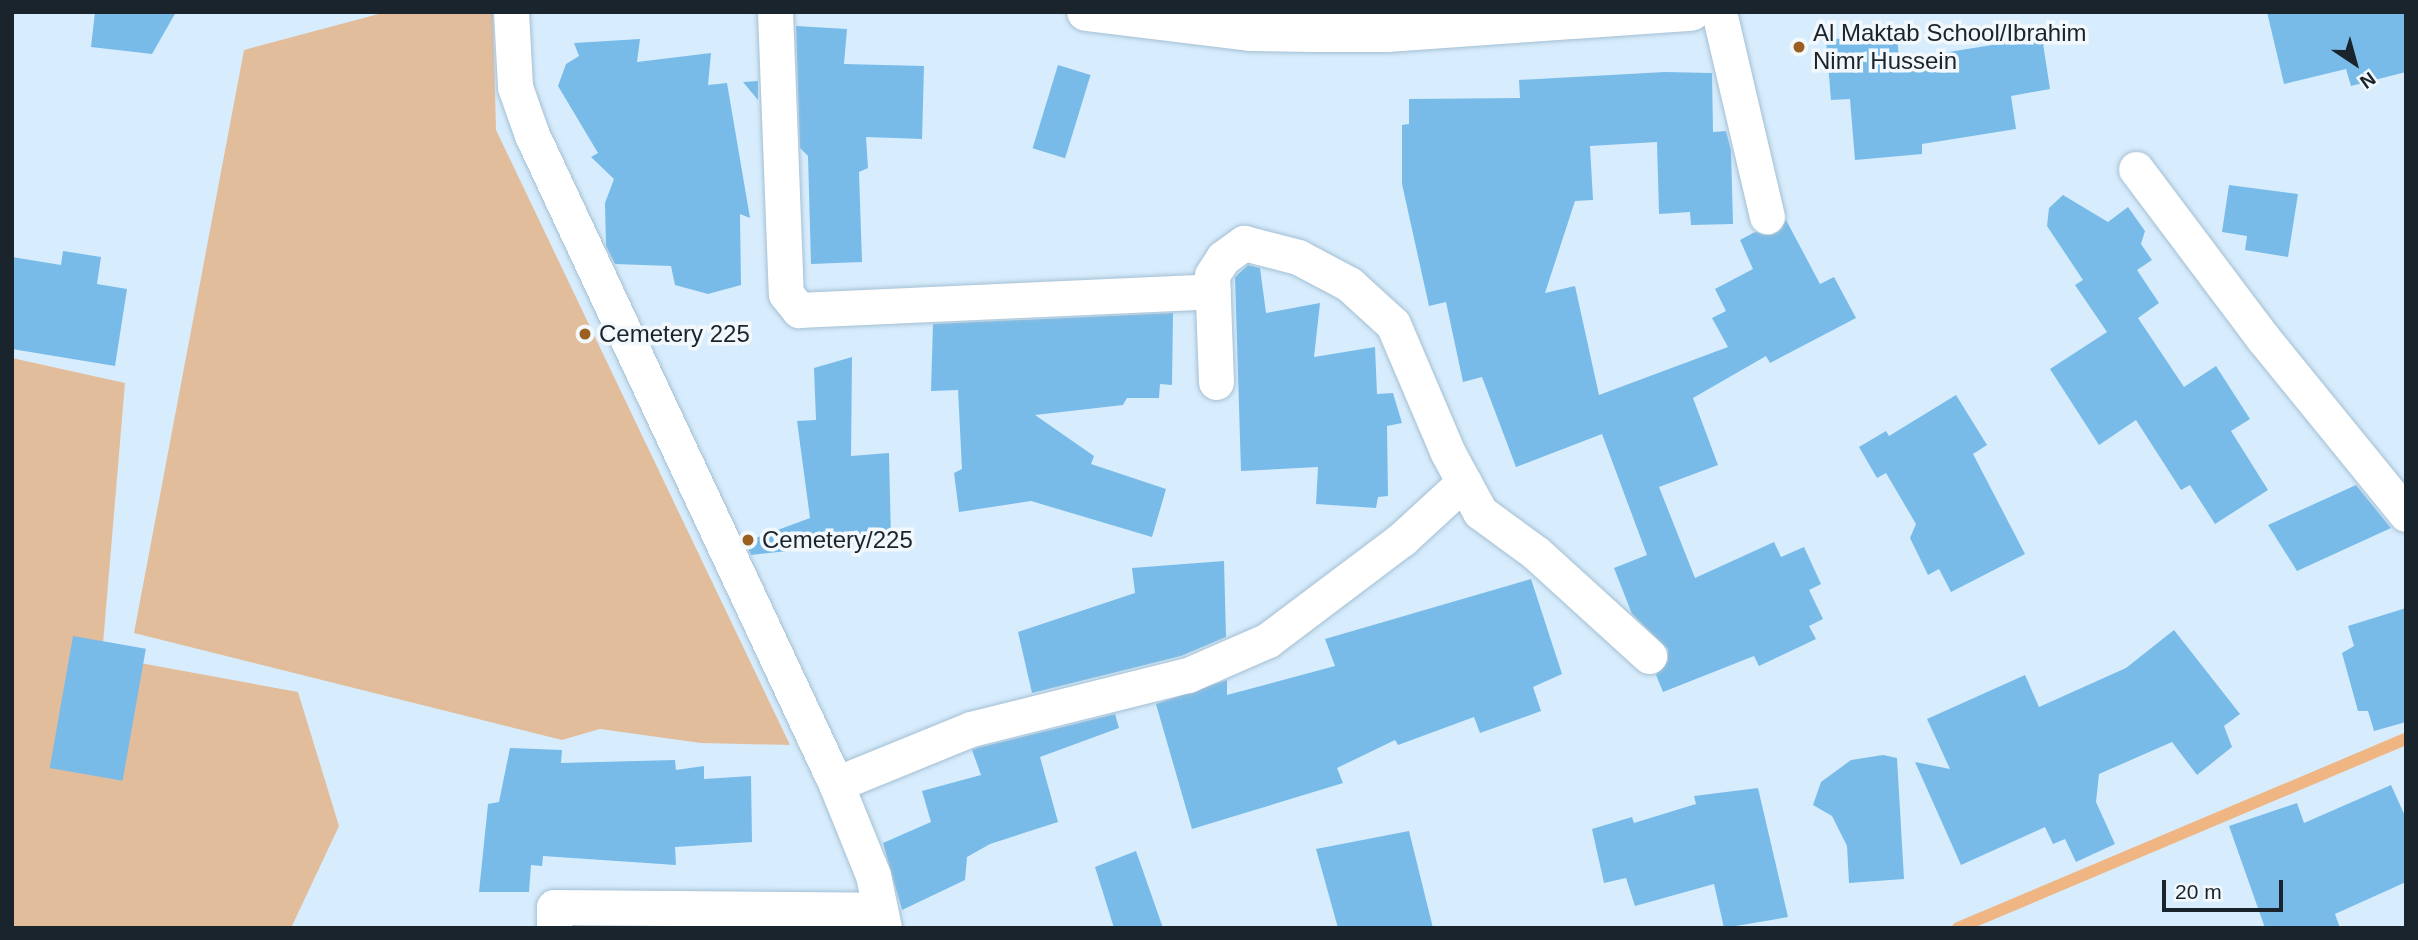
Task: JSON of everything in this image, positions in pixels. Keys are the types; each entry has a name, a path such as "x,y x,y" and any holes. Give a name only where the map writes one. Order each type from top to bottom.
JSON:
{"main road":[{"path":"1086,12 1252,32 1313,33 1387,33 1691,12"}],"street":[{"path":"511,12 515,87 532,135 836,784 873,875 882,919 554,906 554,928"},
{"path":"775,12 786,294 799,310 1213,291"},
{"path":"1719,12 1767,216"},
{"path":"2136,169 2263,338 2406,514"},
{"path":"1216,382 1212,275 1218,266 1244,243 1298,257 1349,284 1394,324 1480,512 1536,554 1649,656"},
{"path":"836,784 971,729 1188,675 1268,640 1402,539 1464,482"}],"shaded area":[{"path":"386,12 493,12 496,130 790,745 701,743 600,729 562,740 134,633 244,50"},
{"path":"12,358 125,383 102,656 298,692 339,826 291,928 12,928"}],"building":[{"path":"95,12 176,12 152,54 91,47"},
{"path":"2267,12 2406,12 2406,72 2351,86 2346,69 2284,84"},
{"path":"796,26 847,29 844,64 924,66 922,139 866,137 868,168 859,172 862,262 811,264 808,156 800,148"},
{"path":"1897,33 1899,60 2042,37 2050,89 2011,96 2016,129 1922,144 1922,154 1855,160 1850,99 1831,100 1826,40"},
{"path":"640,39 637,62 711,53 708,85 727,83 750,218 740,214 741,285 708,294 675,285 671,266 615,264 606,246 605,203 614,179 591,157 598,153 558,86 566,64 579,56 574,43"},
{"path":"1058,65 1091,75 1065,158 1033,148"},
{"path":"1665,72 1712,73 1713,132 1726,131 1731,150 1733,224 1691,225 1690,212 1659,214 1657,142 1590,146 1593,200 1575,201 1545,293 1575,286 1599,395 1728,347 1712,318 1726,311 1715,289 1753,269 1740,240 1755,232 1772,235 1786,220 1820,284 1834,277 1856,318 1770,363 1766,356 1693,398 1718,465 1659,487 1695,578 1774,542 1781,557 1804,547 1821,584 1809,590 1823,619 1809,626 1816,639 1759,666 1754,656 1663,692 1656,675 1668,661 1668,649 1632,614 1614,568 1647,555 1602,434 1516,467 1482,377 1463,382 1446,302 1429,306 1402,184 1402,125 1409,124 1409,99 1520,98 1519,80"},
{"path":"758,81 758,100 743,82"},
{"path":"2229,185 2298,194 2288,257 2245,250 2247,236 2222,232"},
{"path":"2063,195 2108,222 2128,207 2145,231 2141,244 2152,260 2137,270 2159,303 2138,318 2184,387 2216,366 2250,419 2231,431 2268,490 2215,524 2190,485 2181,490 2136,420 2099,445 2050,369 2107,332 2075,285 2083,280 2047,226 2049,208"},
{"path":"63,251 101,257 97,284 127,289 115,366 12,349 12,257 61,265"},
{"path":"1248,265 1260,268 1266,313 1320,303 1314,357 1375,347 1377,394 1393,393 1402,423 1387,426 1388,496 1378,497 1376,508 1316,504 1318,467 1241,471 1235,277"},
{"path":"1173,313 1172,385 1160,384 1159,398 1127,398 1123,405 1035,415 1094,456 1091,464 1166,489 1152,537 1031,501 959,512 954,473 962,469 958,390 931,391 933,324"},
{"path":"852,357 851,456 889,453 891,540 751,555 745,542 810,518 797,421 816,420 814,368"},
{"path":"1956,395 1987,445 1973,454 2025,554 1951,592 1939,569 1928,575 1910,538 1916,524 1886,473 1877,478 1859,447 1886,431 1889,436"},
{"path":"2356,485 2391,528 2297,571 2268,525"},
{"path":"1224,561 1226,637 1181,656 1032,693 1018,632 1135,593 1132,568"},
{"path":"1531,579 1562,674 1533,687 1541,711 1480,733 1474,717 1398,745 1395,740 1337,768 1343,783 1192,829 1156,704 1227,680 1227,695 1335,666 1325,639"},
{"path":"2406,608 2406,722 2374,731 2368,711 2358,711 2342,653 2354,646 2348,626"},
{"path":"2174,630 2240,714 2224,726 2232,747 2197,775 2172,742 2099,774 2096,802 2115,844 2076,862 2065,839 2053,844 2045,827 1961,865 1915,762 1950,769 1927,719 2025,675 2039,707 2126,668"},
{"path":"73,636 146,649 123,781 50,768"},
{"path":"1115,714 1119,728 1040,757 1058,822 990,844 967,857 965,880 902,910 883,843 931,822 922,791 981,775 972,750 977,748"},
{"path":"510,748 562,750 561,763 675,760 676,770 704,766 704,779 751,776 752,842 675,847 676,865 543,856 542,866 531,865 529,892 479,892 488,804 499,802"},
{"path":"1883,755 1897,758 1904,879 1849,883 1847,846 1832,816 1813,805 1821,782 1851,760"},
{"path":"2391,785 2406,818 2406,882 2335,914 2340,928 2265,928 2229,826 2297,803 2304,823"},
{"path":"1758,788 1788,917 1724,928 1714,884 1635,906 1626,878 1604,883 1592,829 1632,817 1634,823 1696,804 1694,796"},
{"path":"1409,831 1433,928 1338,928 1316,849"},
{"path":"1136,851 1163,928 1114,928 1095,867"}],"waterway":[{"path":"1958,928 2406,739"}],"place":[{"name":"Al Maktab School/Ibrahim Nimr Hussein","path":"1799,47"},
{"name":"Cemetery 225","path":"585,334"},
{"name":"Cemetery/225","path":"748,540"}]}
